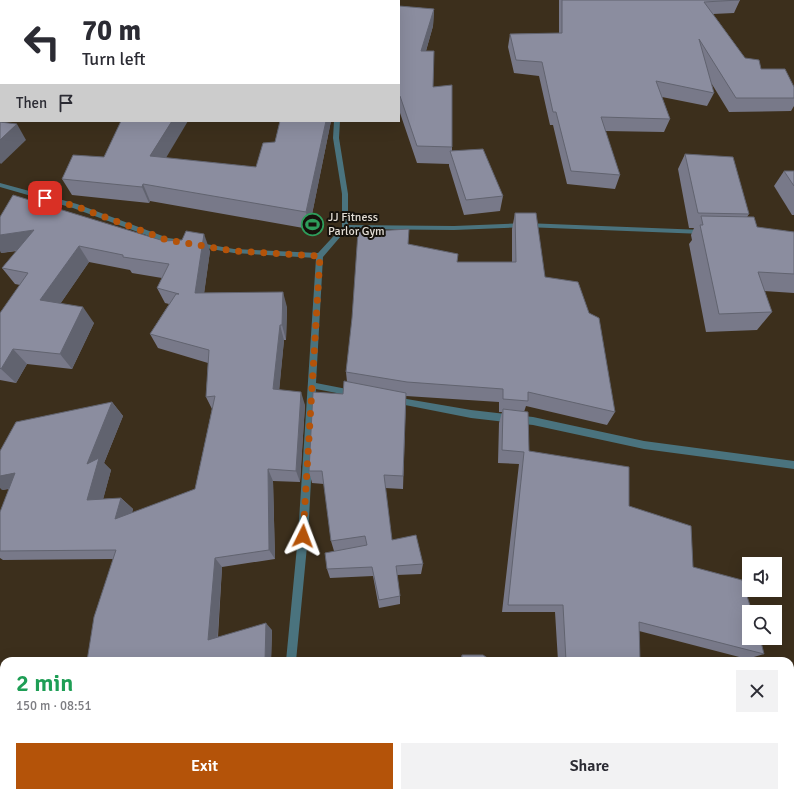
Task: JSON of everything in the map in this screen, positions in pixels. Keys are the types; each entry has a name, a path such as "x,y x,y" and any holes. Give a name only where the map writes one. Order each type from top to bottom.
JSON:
{"street":[{"path":"291,657 303,536 320,256 345,227 345,194 336,138 337,122"},
{"path":"0,185 75,206 167,240 234,251 320,256"},
{"path":"345,227 454,228 525,225 712,233"},
{"path":"312,385 357,393"},
{"path":"388,399 471,414 533,421 644,445 794,465"}],"shaded area":[{"path":"400,0 794,0 794,657 0,657 0,122 400,122"}],"building":[{"path":"562,0 739,0 704,2 745,58 759,60 761,69 785,69 794,87 794,98 736,98 699,39 714,93 656,81 670,119 601,117 620,175 571,171 556,112 553,112 542,62 516,60 510,34 562,33"},
{"path":"400,6 434,9 421,51 434,51 433,87 452,85 452,147 417,146 400,96"},
{"path":"0,122 17,124 0,140"},
{"path":"121,122 171,122 150,156 256,167 263,143 275,142 280,122 326,122 306,212 143,184 142,187 62,179 73,155 104,157"},
{"path":"483,149 503,196 466,200 450,151"},
{"path":"685,154 733,157 749,214 698,213"},
{"path":"784,171 794,171 794,186"},
{"path":"13,195 164,241 182,240 186,231 204,234 195,293 283,292 282,325 280,325 273,389 301,392 296,471 268,469 269,550 215,558 208,640 266,623 265,657 88,657 94,617 116,550 0,551 0,512 15,473 0,476 0,451 16,422 112,402 87,464 99,458 87,500 121,498 115,519 195,489 215,396 206,397 209,350 150,334 176,294 179,294 157,288 169,264 123,257 123,255 79,246 40,300 83,307 60,354 13,349 1,369 0,313 28,273 2,268 34,230 0,235 0,217"},
{"path":"515,213 536,213 545,277 578,282 589,313 599,318 615,412 528,392 528,401 503,399 503,389 407,382 346,372 352,318 358,232 409,229 408,244 458,254 457,262 516,262"},
{"path":"701,216 754,217 757,227 794,232 794,274 758,272 772,312 719,314 700,225 703,225"},
{"path":"344,381 406,393 403,476 384,475 392,540 416,535 423,564 396,566 400,596 379,600 372,567 327,569 325,553 367,545 365,536 331,541 322,471 309,471 313,392 343,394"},
{"path":"503,409 528,412 529,451 629,467 629,506 691,526 693,567 742,580 742,597 747,597 750,605 742,605 742,645 762,645 764,654 639,622 640,657 566,657 563,605 508,605 524,452 502,450"},
{"path":"462,655 483,655 486,657 462,657"}],"place":[{"name":"JJ Fitness Parlor Gym","path":"312,224"}],"route":[{"path":"45,198 75,206 167,240 234,251 320,256 303,536"}]}
